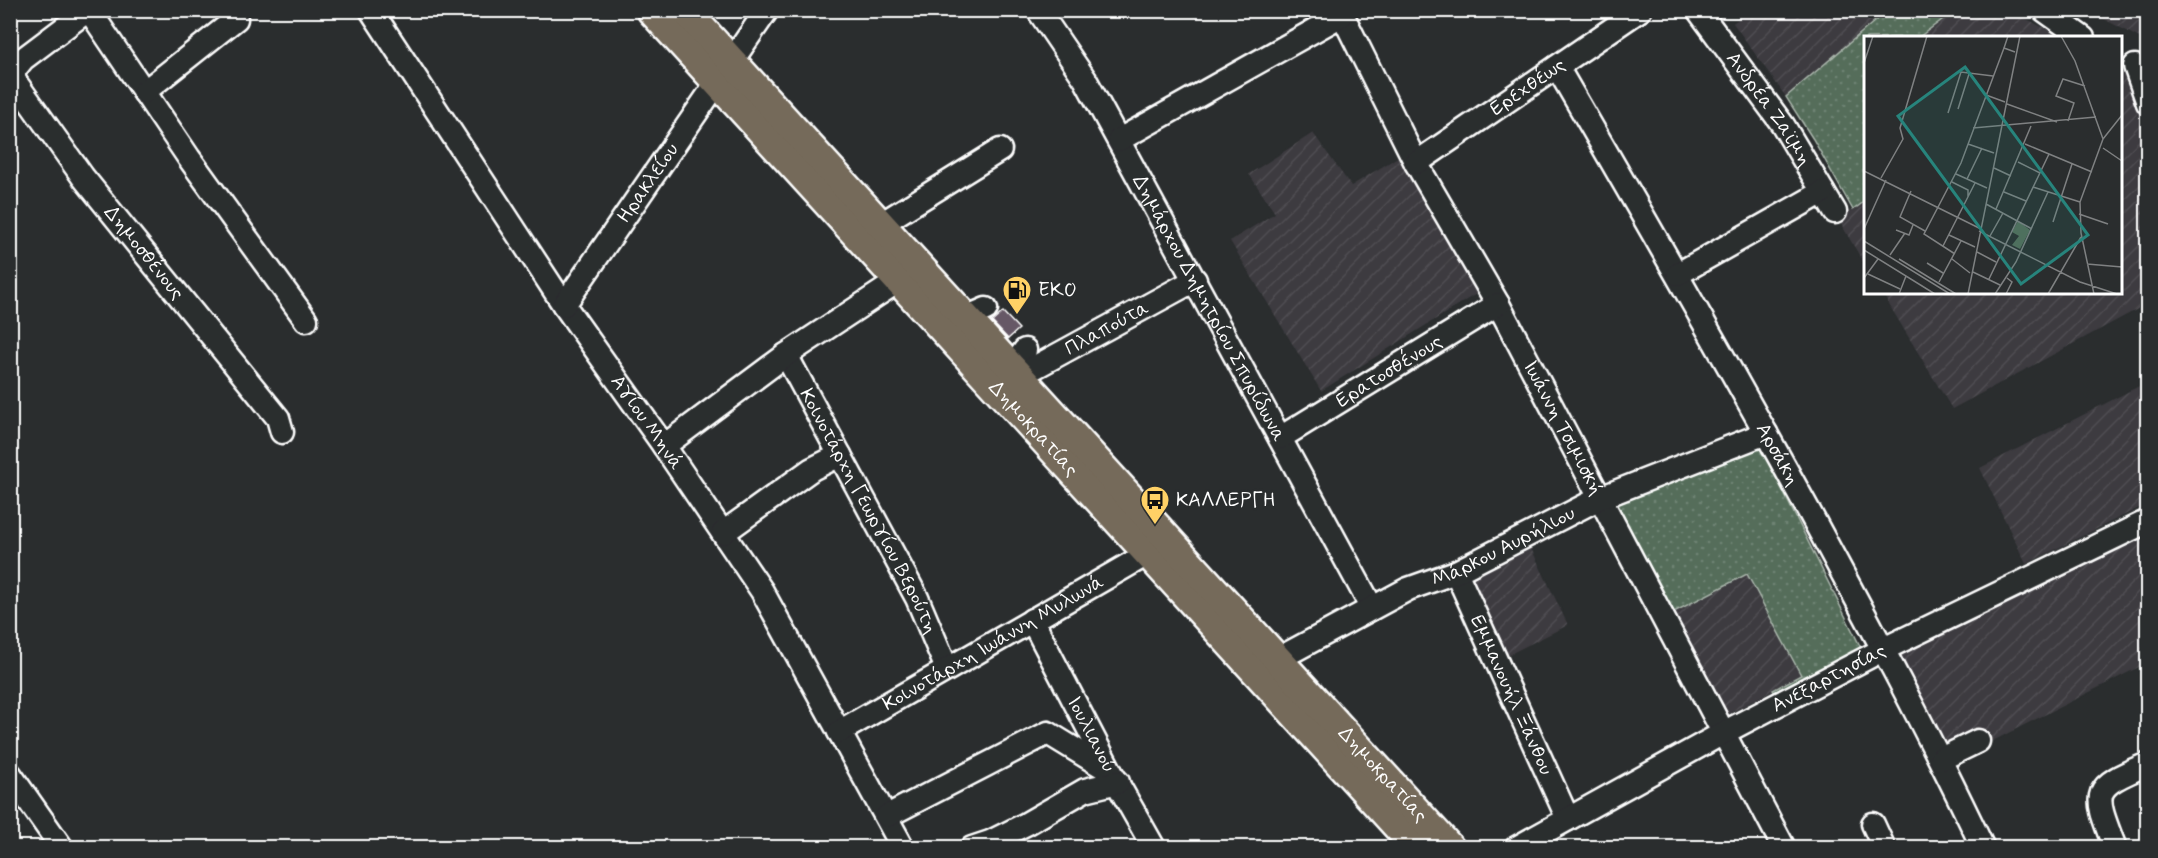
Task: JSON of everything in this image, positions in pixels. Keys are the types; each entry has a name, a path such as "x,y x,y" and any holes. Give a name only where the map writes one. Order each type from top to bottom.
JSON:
{"main road":[{"name":"Δημοκρατίας","path":"651,10 724,72 976,314 1018,365 1278,658 1450,848"},
{"name":"Δημοκρατίας","path":"685,10 724,72 898,281 1417,848"}],"street":[{"name":"Δημοσθένους","path":"88,10 23,59 14,70 14,80 83,177 278,418 282,432"},
{"path":"88,10 306,320"},
{"name":"Αγίου Μηνά","path":"371,10 564,305 664,446 783,625 903,848"},
{"name":"Ηρακλείου","path":"564,305 767,10"},
{"name":"Δημάρχου Δημητρίου Σπυρίδωνα","path":"1038,10 1085,79 1372,608"},
{"name":"Ερεχθέως","path":"1416,163 1640,10"},
{"name":"Ανδρέα Ζαϊμη","path":"1698,10 1783,125 1835,212"},
{"path":"2044,10 2080,36"},
{"path":"1119,140 1341,13"},
{"name":"Ιωάννη Τσιμισκή","path":"1341,13 1416,163 1498,304 1784,848"},
{"path":"144,92 236,19"},
{"path":"2134,66 2148,103"},
{"name":"Αρσάκη","path":"1557,67 1678,274 1884,649 1941,759 1983,848"},
{"path":"881,224 1000,150"},
{"path":"1678,274 1823,192"},
{"name":"Πλαπούτα","path":"1018,365 1195,280"},
{"path":"664,446 786,355 898,281"},
{"name":"Ερατοσθένους","path":"1280,438 1498,304"},
{"name":"Κοινοτάρχη Γεωργίου Βερούτη","path":"786,355 917,598 947,669"},
{"name":"Μάρκου Αυρήλιου","path":"1278,658 1408,589 1456,572 1600,498 1766,433"},
{"path":"723,533 812,469 840,455"},
{"name":"Ανεξαρτησίας","path":"1516,848 1725,732 1884,649 2148,521"},
{"name":"Κοινοτάρχη Ιωάννη Μυλωνά","path":"839,732 1149,553"},
{"name":"Εμμανουήλ Ξάνθου","path":"1456,572 1568,819"},
{"name":"Ιουλιανού","path":"1032,620 1154,848"},
{"path":"887,816 1048,733 1115,777"},
{"path":"1941,759 1978,741"},
{"path":"2115,848 2102,814 2100,797 2103,788 2115,778 2148,764"},
{"path":"10,774 63,848"},
{"path":"972,848 990,842 1085,790 1115,777"},
{"path":"1872,825 1884,848"}],"shaded area":[{"path":"1954,10 2011,11 2060,36 1920,36"},
{"path":"1748,11 1888,11 1786,97 1733,23"},
{"path":"2089,11 2147,11 2147,42"},
{"path":"2122,71 2138,104 2147,132 2147,304 1952,409 1883,294 2122,294"},
{"path":"1313,133 1351,186 1401,155 1479,292 1321,391 1230,241 1275,213 1249,174"},
{"path":"1864,202 1864,263 1838,219"},
{"path":"2147,382 2147,504 2026,564 1980,468"},
{"path":"2147,535 2147,663 1953,761 1897,653"},
{"path":"1528,542 1568,625 1506,656 1465,574"},
{"path":"1747,573 1801,676 1726,715 1672,613"}],"green space":[{"path":"1888,10 1954,11 1920,36 1864,36 1864,202 1853,210 1813,139 1786,97"},
{"path":"1760,445 1862,650 1777,696 1773,690 1801,675 1747,574 1672,613 1612,501"}],"building":[{"path":"1003,312 1019,329 1008,339 992,322"}],"place":[{"name":"EKO","path":"1017,316"},
{"name":"ΚΑΛΛΕΡΓΗ","path":"1155,526"}]}
